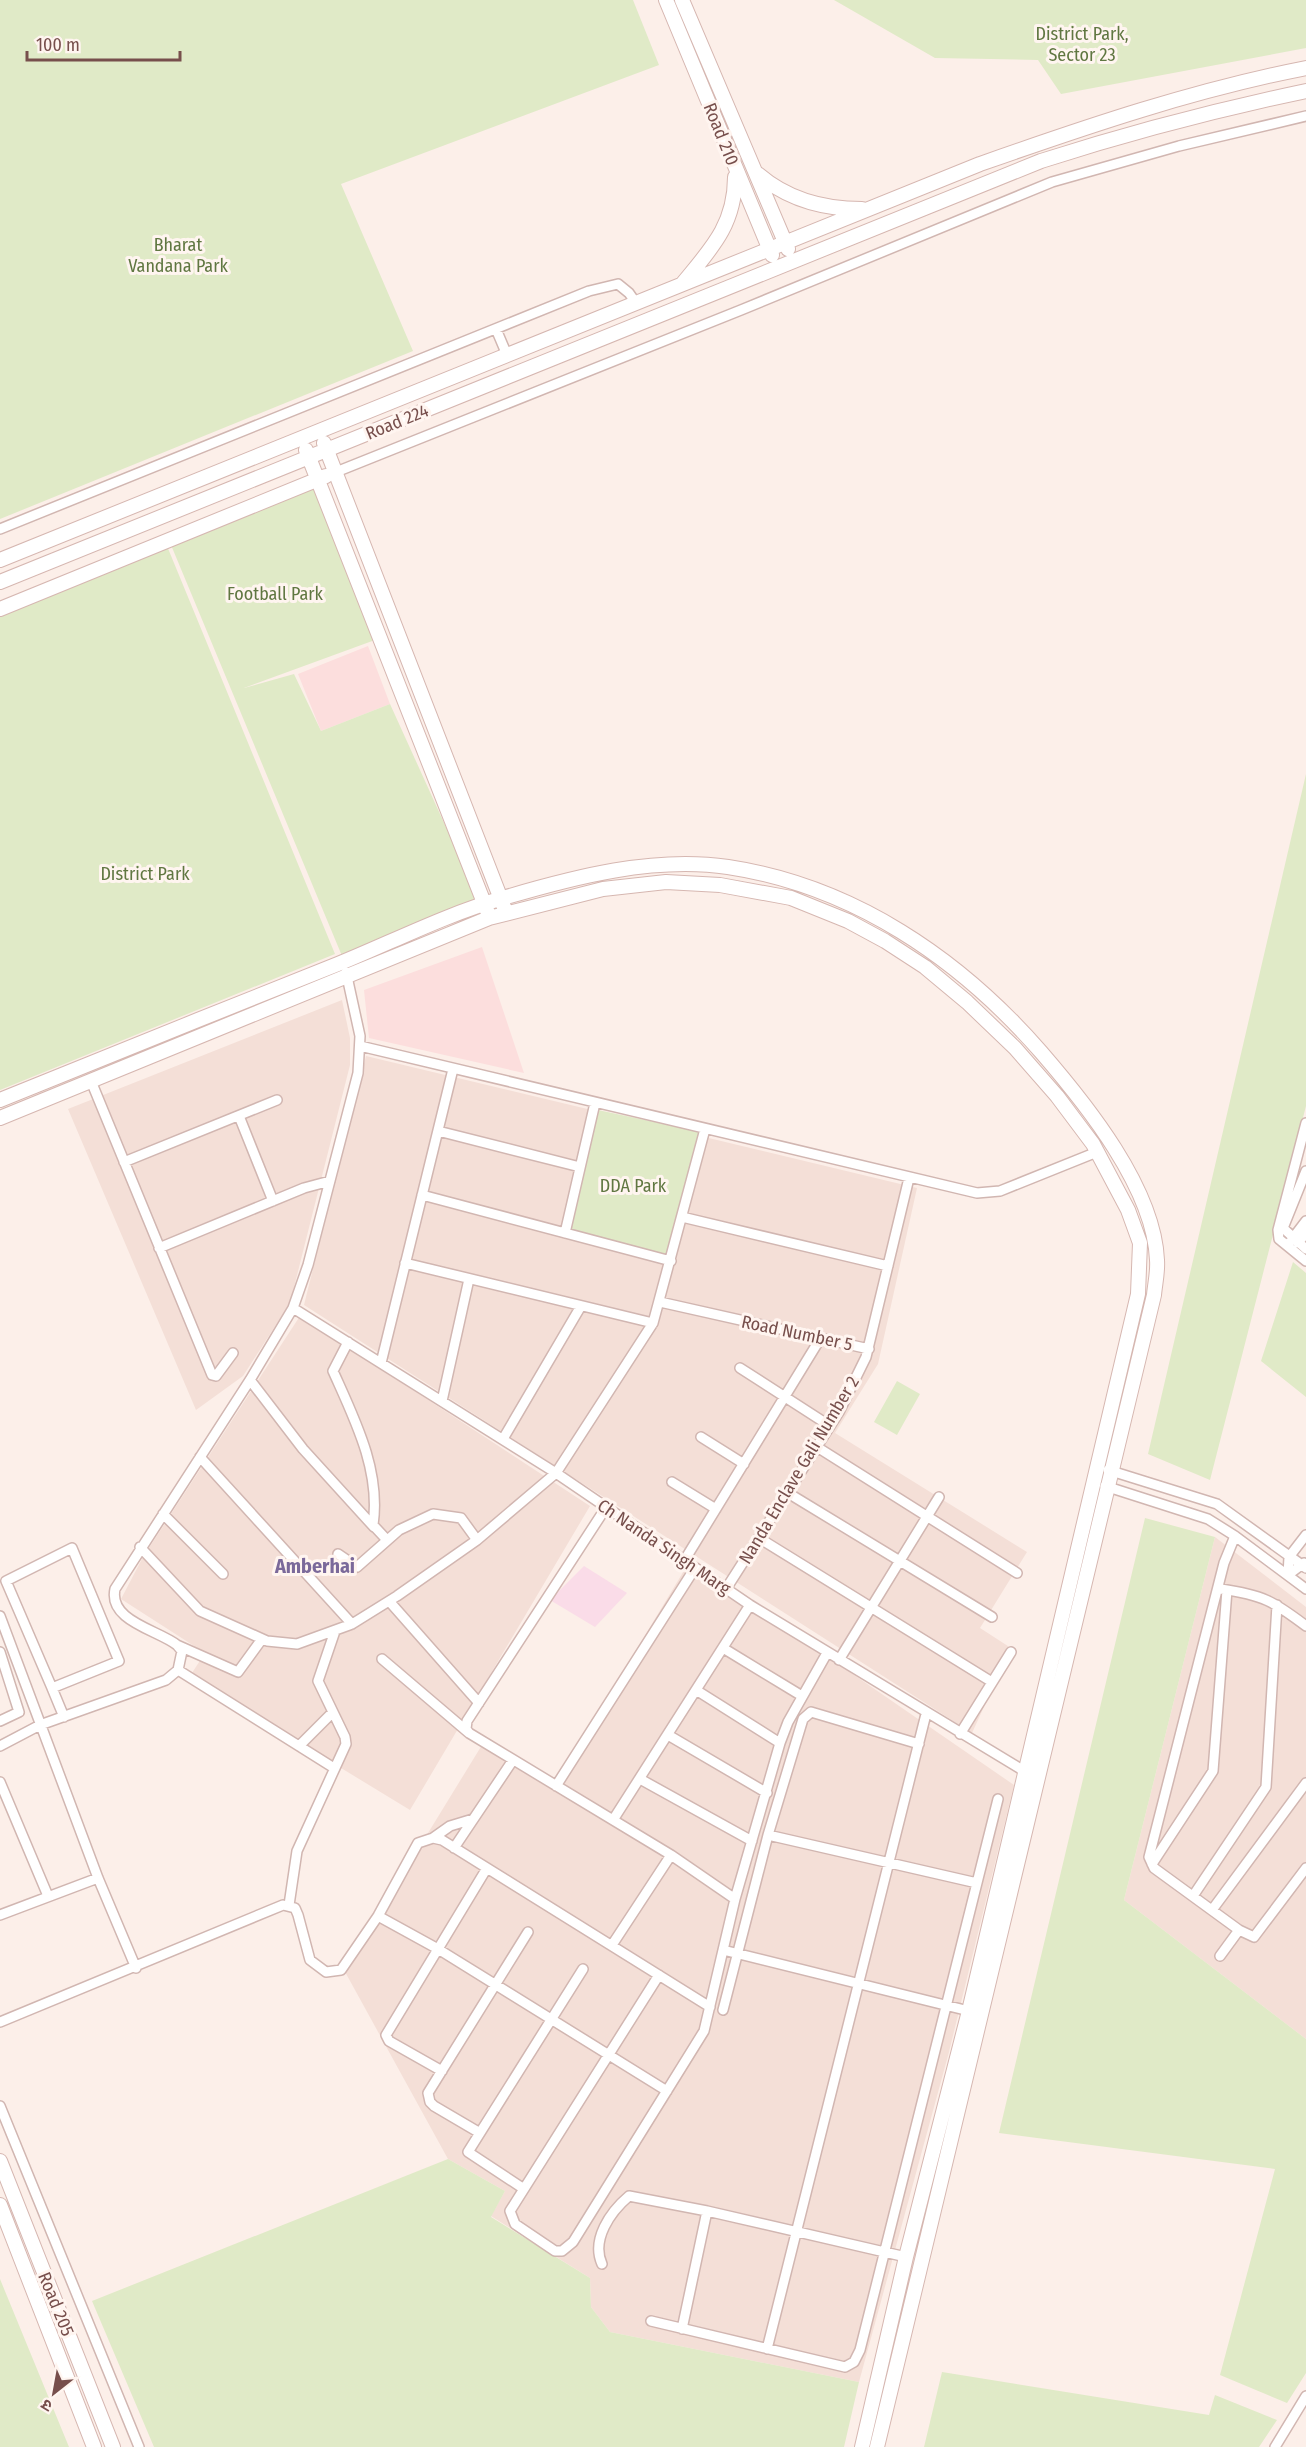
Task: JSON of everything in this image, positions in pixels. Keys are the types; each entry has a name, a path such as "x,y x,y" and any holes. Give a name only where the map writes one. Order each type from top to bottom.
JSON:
{"street":[{"name":"Road 210","path":"666,0 777,268"},
{"name":"Road 210","path":"682,0 793,262"},
{"name":"Road 224","path":"0,560 769,249 1046,140 1203,90 1306,68"},
{"name":"Road 224","path":"0,582 1053,157 1209,112 1306,91"},
{"path":"0,609 1052,182 1087,170 1306,116"},
{"path":"682,284 713,245 731,214 735,196 735,168"},
{"path":"754,170 773,187 824,207 869,209"},
{"path":"0,529 606,286 618,284 636,303"},
{"path":"496,329 507,355"},
{"path":"319,430 506,913"},
{"path":"301,439 488,911"},
{"path":"0,1118 347,977 488,911 501,898 601,873 669,866 726,867 796,882 856,905 895,926 934,953 981,991 1027,1036 1108,1137 1143,1204 1154,1237 1158,1261 1154,1295 1039,1779 963,2060 906,2258 862,2447"},
{"path":"0,1100 344,961 488,911 506,913 603,889 666,882 720,885 791,898 848,921 885,940 925,967 968,1002 1015,1048 1080,1126 1097,1152 1128,1210 1140,1243 1138,1294 969,2011 963,2060 877,2447"},
{"path":"262,1639 238,1672 177,1645 131,1619 121,1612 115,1603 115,1589 250,1380 293,1308 308,1265 358,1073 360,1036 344,961"},
{"path":"360,1046 909,1178 987,1194 1000,1191 1097,1152"},
{"path":"381,1363 453,1069"},
{"path":"91,1081 212,1375 216,1376 233,1353"},
{"path":"124,1162 277,1100"},
{"path":"565,1233 595,1103"},
{"path":"239,1116 273,1201"},
{"path":"1080,1126 1093,1116"},
{"path":"1296,1244 1279,1239 1278,1230 1306,1123"},
{"path":"140,1547 200,1611 262,1639 282,1645 297,1644 352,1624 477,1540 556,1473 653,1323 705,1129"},
{"path":"438,1131 580,1167"},
{"path":"1306,1171 1283,1228 1306,1261"},
{"name":"Road Number 5","path":"660,1302 868,1348 909,1178"},
{"path":"159,1248 310,1186 330,1181"},
{"path":"422,1195 671,1261"},
{"path":"682,1217 888,1266"},
{"path":"1296,1244 1306,1221"},
{"path":"1296,1244 1306,1233"},
{"path":"405,1263 653,1323"},
{"path":"441,1401 469,1279"},
{"path":"502,1440 581,1306"},
{"name":"Ch Nanda Singh Marg","path":"293,1308 556,1473 605,1509 750,1605 926,1714 1039,1779"},
{"path":"684,1561 820,1339"},
{"path":"348,1342 333,1371 357,1425 371,1474 376,1500 373,1525 376,1528"},
{"name":"Nanda Enclave Gali Number 2","path":"726,1589 830,1426 868,1348"},
{"path":"740,1368 830,1426"},
{"path":"250,1380 303,1449 387,1540"},
{"path":"701,1437 744,1464"},
{"path":"817,1447 1017,1573"},
{"path":"200,1457 352,1624"},
{"path":"1097,1467 1217,1504 1289,1557 1305,1565"},
{"path":"672,1482 716,1509"},
{"path":"1093,1482 1194,1513 1235,1536 1306,1589"},
{"path":"788,1493 992,1617"},
{"path":"839,1660 939,1497"},
{"path":"469,1733 466,1725 479,1703 605,1509"},
{"path":"163,1514 223,1574"},
{"path":"338,1554 357,1568 399,1530 433,1514 461,1518 477,1540"},
{"path":"1288,1575 1289,1557 1306,1535"},
{"path":"1152,1864 1213,1771 1224,1563 1235,1536"},
{"path":"759,1538 992,1682"},
{"path":"52,1688 119,1661 72,1548 6,1581 64,1717"},
{"path":"1288,1575 1305,1565"},
{"path":"556,1786 695,1568"},
{"path":"1223,1589 1256,1594 1277,1605 1306,1626"},
{"path":"1223,1589 1149,1850 1152,1864 1250,1936 1257,1934 1306,1868"},
{"path":"389,1601 479,1703"},
{"path":"613,1820 750,1605"},
{"path":"1193,1896 1266,1787 1277,1605"},
{"path":"0,1616 98,1878 136,1968"},
{"path":"335,1630 318,1681 346,1740 297,1851 290,1905 298,1915 310,1960 326,1972 341,1970 378,1916 418,1844 433,1838 450,1826 473,1820"},
{"path":"0,1746 40,1725 166,1680 178,1670 182,1651 177,1645"},
{"path":"723,1648 802,1696"},
{"path":"0,1652 19,1712 0,1721"},
{"path":"960,1734 1011,1652"},
{"path":"659,1975 610,2056 510,2211 515,2224 555,2251 567,2248 704,2031 735,1899 780,1743 802,1696 827,1653"},
{"path":"382,1659 469,1733 671,1855 735,1899"},
{"path":"178,1670 334,1768"},
{"path":"696,1690 780,1743"},
{"path":"299,1746 333,1712"},
{"path":"723,2010 768,1835 803,1719 811,1712 919,1744"},
{"path":"766,2349 926,1714"},
{"path":"668,1735 767,1793"},
{"path":"454,1848 513,1760"},
{"path":"640,1779 752,1841"},
{"path":"0,1782 48,1896"},
{"path":"1212,1910 1306,1783"},
{"path":"651,2321 845,2367 854,2362 860,2350 886,2252 998,1799"},
{"path":"768,1835 977,1883"},
{"path":"433,1838 487,1868 711,2007"},
{"path":"612,1945 671,1855"},
{"path":"442,2071 390,2041 386,2035 487,1868"},
{"path":"0,1915 98,1878"},
{"path":"0,2022 136,1968 283,1905 290,1905"},
{"path":"378,1916 438,1949 667,2091"},
{"path":"1220,1956 1239,1930"},
{"path":"480,2133 430,2102 429,2089 528,1932"},
{"path":"723,1950 969,2011"},
{"path":"524,2189 470,2154 470,2148 583,1969"},
{"path":"0,2106 2,2117 139,2447"},
{"name":"Road 205","path":"0,2161 113,2447"},
{"path":"602,2264 597,2253 597,2243 615,2211 629,2196 707,2211 906,2258"},
{"name":"Road 205","path":"1,2211 94,2447"},
{"path":"682,2330 707,2211"},
{"path":"1275,2447 1306,2396"}],"shaded area":[{"path":"368,646 390,704 321,731 298,674"},
{"path":"482,947 524,1073 369,1038 364,990"},
{"path":"342,1000 350,1038 350,1065 290,1303 243,1376 196,1410 68,1109"},
{"path":"366,1056 917,1188 878,1364 835,1433 1027,1552 980,1628 1011,1648 972,1733 304,1305"},
{"path":"300,1316 590,1506 410,1810 190,1676 205,1653 121,1599 143,1557"},
{"path":"1215,1537 1306,1607 1306,2039 1124,1900"},
{"path":"584,1566 627,1593 595,1627 550,1600"},
{"path":"685,1569 828,1657 1014,1785 949,2052 859,2382 610,2332 591,2307 590,2278 491,2216 505,2191 448,2159 344,1970 482,1745 553,1788"}],"green space":[{"name":"Bharat Vandana Park","path":"0,0 633,0 659,65 341,184 413,351 0,519"},
{"name":"District Park, Sector 23","path":"834,0 1306,0 1306,48 1061,94 1038,60 935,58"},
{"name":"Football Park","path":"316,486 375,640 244,688 294,674 321,731 390,704 480,902 342,956 171,545"},
{"name":"District Park","path":"167,546 335,954 0,1090 0,614"},
{"path":"1306,774 1306,1106 1210,1480 1148,1454"},
{"name":"DDA Park","path":"593,1109 702,1132 672,1259 569,1231"},
{"path":"1293,1262 1306,1273 1306,1397 1261,1361"},
{"path":"897,1381 920,1394 897,1435 874,1422"},
{"path":"1145,1518 1215,1537 1124,1900 1306,2039 1306,2373 1287,2403 1220,2375 1275,2169 999,2133"},
{"path":"448,2159 505,2191 491,2217 590,2278 591,2307 610,2332 859,2382 844,2447 154,2447 92,2301"},
{"path":"0,2279 69,2447 0,2447"},
{"path":"942,2372 1209,2415 1215,2395 1277,2420 1259,2447 924,2447"}],"district":[{"name":"Amberhai","path":"315,1566"}]}
